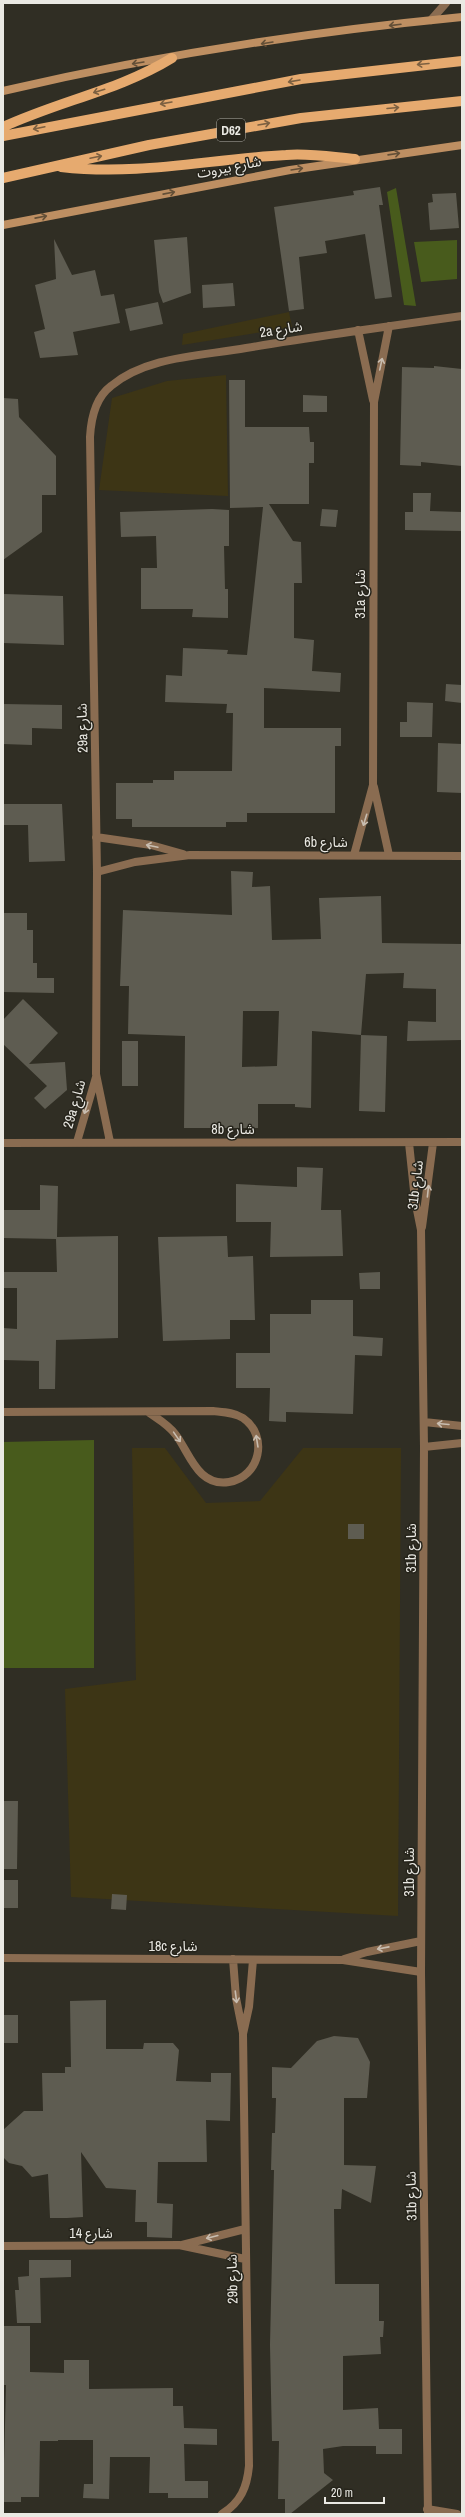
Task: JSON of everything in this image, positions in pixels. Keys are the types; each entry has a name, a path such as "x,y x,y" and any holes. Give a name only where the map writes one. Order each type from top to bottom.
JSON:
{"main road":[{"path":"3,91 97,70 327,33 462,17"},
{"path":"3,126 45,109 135,79 172,58"},
{"path":"3,136 301,79 462,61"},
{"name":"D62","path":"3,178 149,145 301,118 462,101"},
{"name":"شارع بيروت","path":"3,225 227,181 355,159 462,145"},
{"path":"51,166 121,171 284,155 316,155 355,159"}],"street":[{"path":"431,20 446,3"},
{"name":"2a شارع","path":"109,386 144,367 163,362 358,330 462,316"},
{"name":"31a شارع","path":"389,326 374,402 373,785 389,855"},
{"name":"31a شارع","path":"358,330 374,402"},
{"name":"29a شارع","path":"109,386 98,401 91,418 90,437 97,872 96,1074 110,1142"},
{"name":"31a شارع","path":"354,855 373,785"},
{"name":"6b شارع","path":"96,837 151,845 190,855"},
{"name":"6b شارع","path":"97,872 135,862 190,855 462,856"},
{"name":"29a شارع","path":"76,1142 96,1074"},
{"name":"31b شارع","path":"428,2511 421,1972 424,1422 421,1230 434,1142"},
{"name":"8b شارع","path":"3,1143 462,1142"},
{"name":"31b شارع","path":"409,1143 415,1200 421,1230"},
{"path":"3,1412 213,1411 232,1413 242,1417 256,1433 259,1444 254,1465 247,1474 228,1482 206,1478 196,1468 176,1435 148,1412"},
{"path":"424,1422 462,1426"},
{"path":"424,1447 462,1443"},
{"name":"18c شارع","path":"343,1960 367,1952 421,1941"},
{"name":"18c شارع","path":"3,1958 343,1960 421,1972"},
{"name":"29b شارع","path":"223,2514 235,2505 243,2493 248,2473 243,2034 236,1998 232,1959"},
{"name":"29b شارع","path":"243,2034 250,1997 253,1960"},
{"name":"شارع 14","path":"179,2245 245,2229"},
{"name":"شارع 14","path":"3,2246 179,2245 245,2259"},
{"path":"428,2511 457,2514"}],"green space":[{"path":"396,188 416,306 404,305 387,192"},
{"path":"457,240 457,279 421,282 414,242"},
{"path":"94,1440 94,1668 3,1668 3,1442"}],"sand":[{"path":"289,312 292,327 182,345 183,334"},
{"path":"226,375 228,496 99,490 112,398 167,381"},
{"path":"132,1448 165,1448 206,1503 260,1501 303,1448 401,1448 398,1916 71,1897 65,1689 136,1680"}],"building":[{"path":"380,187 383,205 379,205 392,297 375,299 365,234 325,241 327,253 299,257 304,309 289,311 274,207 354,195 353,191"},
{"path":"456,193 459,228 430,230 428,203 433,202 432,194"},
{"path":"187,237 191,293 163,303 159,292 154,240"},
{"path":"54,239 72,275 95,270 101,296 114,294 120,323 73,332 78,355 40,358 34,332 45,329 35,285 56,279"},
{"path":"233,283 235,306 203,308 202,285"},
{"path":"158,302 163,324 130,331 125,309"},
{"path":"434,366 462,369 462,466 421,462 421,466 400,465 402,367 434,368"},
{"path":"229,380 245,380 245,427 309,427 310,442 314,442 314,463 309,463 309,504 269,504 293,541 301,542 302,583 294,583 294,638 314,640 312,671 341,673 340,692 264,688 264,728 341,728 341,746 335,746 335,813 247,813 247,822 226,822 226,827 132,827 132,819 116,819 116,783 153,783 153,780 174,780 174,771 232,771 233,713 226,713 227,704 165,702 166,675 182,676 183,648 228,650 227,654 247,655 263,507 230,508"},
{"path":"303,395 327,396 327,412 303,412"},
{"path":"3,398 18,399 19,417 56,456 56,495 42,495 42,532 3,560"},
{"path":"413,493 431,493 430,511 462,512 462,531 405,530 405,512 413,512"},
{"path":"212,509 229,510 229,546 224,546 225,589 228,589 228,618 192,617 193,609 141,609 141,568 157,568 156,536 121,537 120,512"},
{"path":"322,509 338,510 336,527 320,526"},
{"path":"4,594 63,596 64,645 3,643"},
{"path":"446,684 462,685 462,703 445,701"},
{"path":"407,702 433,703 432,737 400,737 400,722 407,722"},
{"path":"3,704 62,705 62,729 32,728 32,745 3,744"},
{"path":"438,743 462,744 462,793 437,792"},
{"path":"3,804 62,804 65,861 29,862 28,825 3,825"},
{"path":"231,871 253,872 252,887 270,886 272,940 321,939 319,898 381,896 382,943 462,944 462,1040 407,1041 408,1021 436,1022 436,989 403,988 404,973 366,974 361,1035 312,1031 311,1108 295,1107 295,1104 258,1104 258,1128 184,1128 185,1036 128,1034 129,986 120,986 123,910 232,915","holes":["243,1011 279,1011 277,1066 242,1067"]},
{"path":"3,913 27,913 27,930 33,930 33,963 37,963 37,978 54,978 54,993 3,992"},
{"path":"23,999 58,1033 29,1064 65,1062 67,1090 45,1109 34,1098 47,1086 3,1044 3,1020"},
{"path":"361,1035 387,1036 385,1112 359,1111"},
{"path":"122,1041 138,1041 138,1086 122,1086"},
{"path":"297,1167 323,1168 321,1210 341,1210 343,1256 270,1257 271,1222 236,1222 236,1184 297,1187"},
{"path":"40,1185 58,1186 57,1237 118,1236 118,1338 56,1340 55,1389 39,1389 39,1361 3,1360 3,1328 17,1329 17,1288 3,1288 3,1272 57,1272 56,1239 3,1238 3,1210 40,1210"},
{"path":"227,1236 228,1257 253,1256 255,1320 230,1320 230,1339 163,1341 158,1237"},
{"path":"380,1272 380,1289 360,1289 359,1273"},
{"path":"311,1300 353,1300 353,1336 383,1338 382,1356 355,1355 353,1414 286,1412 286,1422 269,1421 270,1388 236,1388 236,1353 270,1353 270,1314 311,1314"},
{"path":"348,1524 364,1524 364,1539 348,1539"},
{"path":"3,1801 18,1801 17,1869 3,1869"},
{"path":"3,1880 18,1880 18,1908 3,1908"},
{"path":"112,1894 127,1895 126,1910 111,1909"},
{"path":"106,2000 106,2049 143,2049 144,2043 173,2043 179,2050 176,2081 211,2082 211,2073 231,2073 230,2121 206,2120 207,2162 158,2162 157,2203 173,2204 172,2238 147,2237 147,2222 135,2222 136,2190 106,2188 81,2152 83,2217 50,2218 48,2174 32,2177 22,2166 9,2163 3,2157 3,2130 24,2111 43,2111 42,2073 65,2073 65,2067 71,2067 70,2001"},
{"path":"3,2015 18,2015 18,2043 3,2043"},
{"path":"334,2036 358,2038 370,2062 367,2098 344,2098 344,2165 376,2166 371,2203 342,2189 341,2209 334,2209 335,2284 379,2284 379,2321 384,2321 383,2337 380,2337 381,2354 343,2356 343,2410 378,2408 379,2429 402,2429 402,2454 376,2454 376,2446 343,2446 323,2449 324,2473 333,2480 290,2514 285,2514 285,2499 278,2499 279,2441 272,2441 270,2345 274,2170 271,2170 272,2133 275,2133 276,2098 272,2098 272,2067 291,2068 317,2041"},
{"path":"29,2260 71,2260 71,2277 40,2278 41,2323 17,2323 15,2290 19,2290 18,2277 29,2276"},
{"path":"3,2326 30,2326 30,2372 64,2373 64,2360 89,2360 89,2389 173,2388 173,2406 183,2406 184,2428 217,2429 217,2445 184,2444 185,2481 208,2481 208,2498 168,2498 168,2493 149,2493 150,2457 110,2457 109,2499 83,2498 84,2484 93,2484 93,2440 58,2440 40,2441 39,2497 21,2497 21,2502 3,2502 6,2385 3,2385"}]}
